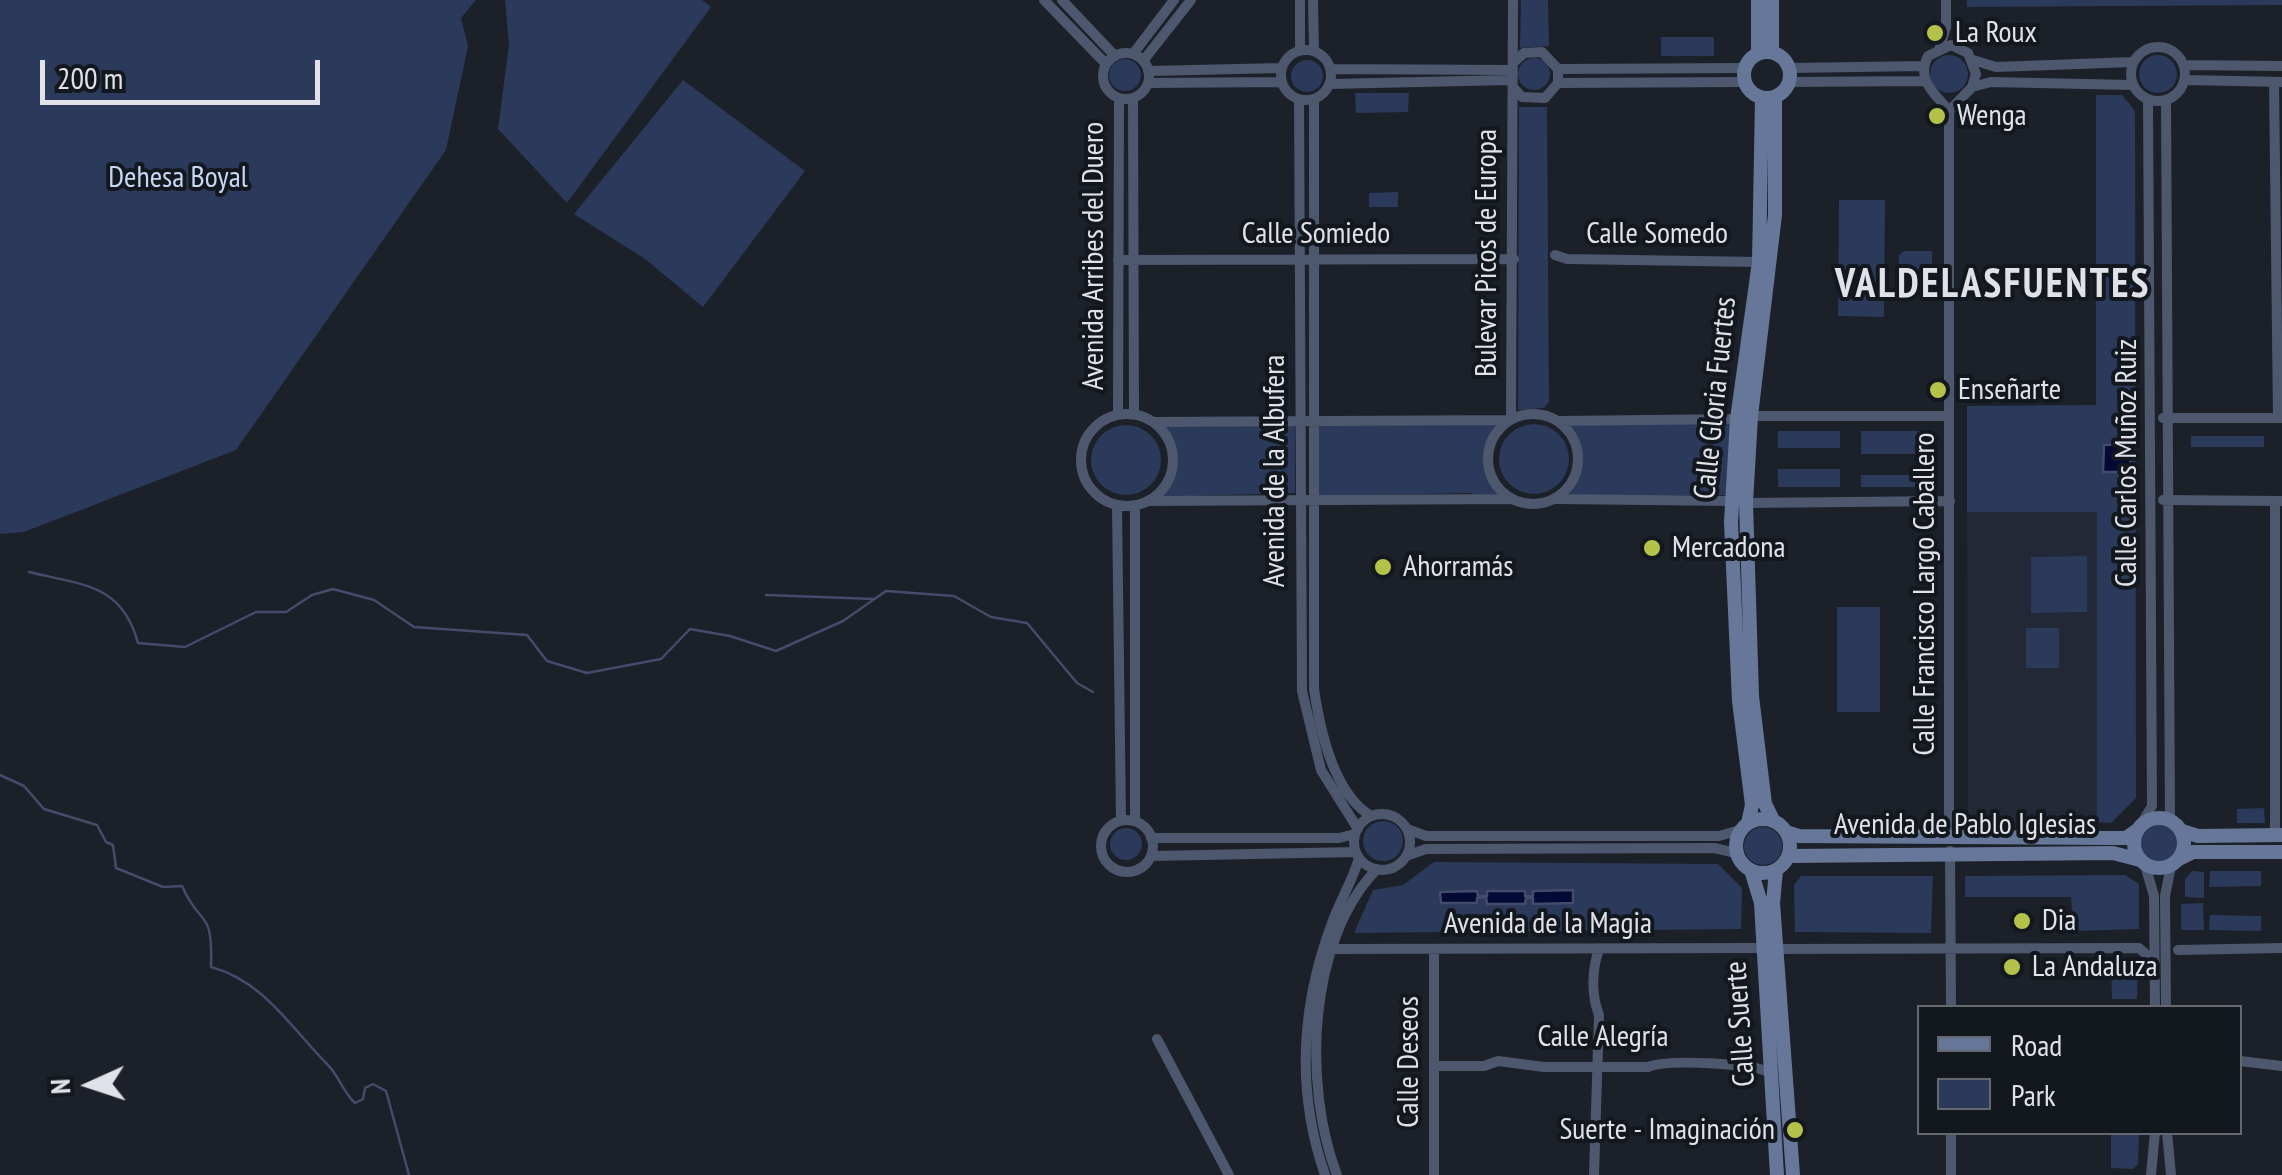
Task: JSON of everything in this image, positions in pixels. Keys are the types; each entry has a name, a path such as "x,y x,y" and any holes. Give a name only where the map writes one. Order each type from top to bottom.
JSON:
{"main road":[{"path":"1758,0 1765,52"},
{"path":"1765,52 1784,58 1790,75 1768,98 1744,75 1765,52 1772,0"},
{"name":"Calle Gloria Fuertes","path":"1744,826 1752,805 1732,602 1768,98"},
{"name":"Calle Gloria Fuertes","path":"1744,418 1774,230 1768,98"},
{"name":"Calle Gloria Fuertes","path":"1739,502 1752,696 1765,804 1774,820"},
{"path":"2278,835 2198,836 2155,818 2138,828 2134,851 2142,862 2175,862 2193,852 2282,852"},
{"path":"1774,820 1786,832 1788,856 1776,870 1751,870 1736,852 1744,826 1774,820"},
{"path":"2175,862 2184,850 2176,826"},
{"name":"Avenida de Pablo Iglesias","path":"1788,856 1950,844 2126,838 2138,828"},
{"name":"Avenida de Pablo Iglesias","path":"1786,832 1800,836 2113,853 2142,862"},
{"name":"Calle Suerte","path":"1751,870 1770,948 1792,1175"},
{"name":"Calle Suerte","path":"1776,870 1770,948 1777,1175"}],"street":[{"path":"1044,0 1110,60 1282,82 1299,100 1314,100 1330,84 1331,69"},
{"path":"1062,0 1110,60"},
{"path":"1110,60 1105,84 1119,98 1132,98 1174,0"},
{"path":"1143,67 1190,0"},
{"path":"1300,0 1300,50"},
{"path":"1313,0 1314,51 1331,69 1511,75 1534,100 1544,98 1558,82 1558,69 1542,52 1524,53 1511,75"},
{"name":"Bulevar Picos de Europa","path":"1511,420 1513,0"},
{"path":"1790,75 1923,66 1940,47 1946,27 1946,0"},
{"path":"1923,66 1924,80 1949,111 1972,88 1991,82 2132,85 2148,99 2166,100 2185,80 2184,65 2175,52 2157,46 2144,50 2132,62 1996,67 1973,60 1946,27"},
{"path":"1940,47 1960,48"},
{"path":"1282,82 1282,68 1288,57 1300,50 1314,51"},
{"path":"1972,88 1976,74 1973,60"},
{"path":"2132,62 2132,85"},
{"path":"2184,65 2282,66"},
{"path":"1143,67 1282,68"},
{"path":"1558,69 1744,75"},
{"path":"1330,84 1511,75"},
{"path":"1558,82 1744,75"},
{"path":"1790,75 1924,80"},
{"path":"2152,418 2280,418 2278,82 2185,80"},
{"path":"1936,96 1961,97"},
{"name":"Avenida Arribes del Duero","path":"1118,414 1119,98"},
{"name":"Avenida Arribes del Duero","path":"1132,98 1134,414"},
{"name":"Calle Carlos Muñoz Ruiz","path":"2138,828 2152,806 2148,99"},
{"name":"Avenida de la Albufera","path":"1299,100 1300,660 1306,723 1321,770 1356,832"},
{"name":"Avenida de la Albufera","path":"1314,100 1313,660 1319,722 1348,791 1372,816"},
{"name":"Calle Carlos Muñoz Ruiz","path":"2166,100 2167,500 2176,826"},
{"name":"Calle Francisco Largo Caballero","path":"1949,111 1951,1005"},
{"name":"Calle Somedo","path":"1555,260 1755,258"},
{"name":"Calle Somiedo","path":"1118,260 1514,259"},
{"path":"1950,416 1558,421 1538,414 1511,420 1154,422 1134,414 1118,414 1091,430 1080,460 1090,490 1117,506 1150,501 1300,500 1512,499 1535,505 1555,499 1950,501"},
{"path":"1511,420 1499,429 1488,454 1493,480 1512,499"},
{"path":"1555,499 1573,480 1578,454 1575,441 1558,421"},
{"path":"1150,501 1170,478 1173,463 1172,447 1154,422"},
{"path":"2152,500 2278,501 2278,835"},
{"path":"1117,506 1120,821"},
{"path":"1135,506 1135,821 1152,838 1339,838 1356,832 1372,816 1395,817 1407,829 1426,836 1719,836 1744,826"},
{"path":"1135,821 1120,821 1102,838 1107,863 1131,872 1151,856 1358,855 1377,870"},
{"path":"1406,856 1407,829"},
{"path":"1325,1175 1307,1099 1307,1016 1320,957 1358,855 1356,832"},
{"path":"1151,856 1152,838"},
{"path":"1337,1175 1322,1126 1316,1070 1318,1015 1334,949 1361,887 1377,870 1394,868 1406,856 1426,848 1719,848 1736,852"},
{"path":"2142,862 2154,896 2160,933 2178,950"},
{"path":"2155,1005 2165,892 2175,862"},
{"path":"2160,933 2139,948 2160,961"},
{"name":"Avenida de la Magia","path":"1334,949 2139,948"},
{"path":"2160,961 2178,950 2282,948"},
{"name":"Calle Deseos","path":"1434,949 1434,1175"},
{"path":"1594,1175 1599,1067 1594,983 1599,949"},
{"path":"2160,961 2166,1005"},
{"path":"1156,1039 1229,1175"},
{"name":"Calle Alegría","path":"1434,1066 1524,1062 1544,1067 1648,1068 1660,1062 1688,1061 1755,1066 1772,1073"},
{"path":"2242,1061 2282,1066"},
{"path":"1951,1135 1951,1175"},
{"path":"2151,1175 2155,1135"},
{"path":"2166,1135 2171,1175"}],"shaded area":[{"path":"2131,444 2130,472 2103,472 2104,445"},
{"path":"1967,512 2097,512 2097,822 1968,823"},
{"path":"1573,890 1573,903 1533,904 1533,898 1526,898 1525,904 1487,904 1486,897 1477,898 1477,903 1441,903 1440,892 1477,891 1478,896 1487,896 1487,891 1525,891 1525,896 1533,896 1533,891"}],"green space":[{"name":"Dehesa Boyal","path":"0,0 476,0 461,18 468,46 446,150 236,450 24,532 0,534"},
{"path":"505,0 702,0 711,7 567,203 498,129 509,45"},
{"path":"1521,0 1548,0 1549,46 1520,48"},
{"path":"1967,0 2282,0 2282,5 1967,7"},
{"path":"1661,37 1714,37 1714,56 1661,56"},
{"path":"1949,55 1962,61 1968,74 1962,87 1949,93 1936,87 1930,74 1936,61"},
{"path":"2158,55 2171,61 2177,74 2171,87 2158,93 2145,87 2139,74 2145,61"},
{"path":"1534,58 1545,63 1550,74 1545,85 1534,90 1523,85 1518,74 1523,63"},
{"path":"1125,59 1136,64 1141,75 1136,86 1125,91 1114,86 1109,75 1114,64"},
{"path":"1307,60 1319,64 1323,76 1319,88 1307,92 1295,88 1291,76 1295,64"},
{"path":"683,80 805,171 703,307 645,259 574,214"},
{"path":"1355,93 1409,93 1408,112 1356,113"},
{"path":"2096,95 2122,95 2135,111 2136,798 2111,823 2097,822 2097,512 1967,512 1967,406 2096,405"},
{"path":"1519,107 1547,107 1549,402 1544,408 1518,410"},
{"path":"1398,192 1398,207 1369,207 1369,193"},
{"path":"1839,200 1885,200 1884,317 1838,316"},
{"path":"1904,251 1932,251 1932,275 1899,275 1899,255"},
{"path":"1317,423 1499,424 1485,460 1489,478 1500,496 1318,496"},
{"path":"1534,424 1559,434 1569,459 1559,484 1534,494 1509,484 1499,459 1509,434"},
{"path":"1567,424 1731,424 1726,495 1567,496 1579,478 1582,460 1578,442"},
{"path":"1126,425 1150,436 1161,460 1150,484 1126,495 1102,484 1091,460 1102,436"},
{"path":"1160,425 1295,426 1295,493 1160,497 1175,461 1172,442"},
{"path":"1778,431 1840,431 1840,448 1778,448"},
{"path":"1861,431 1921,431 1921,454 1861,454"},
{"path":"2191,436 2264,436 2264,447 2191,447"},
{"path":"1778,469 1840,469 1840,487 1778,487"},
{"path":"1861,475 1921,475 1921,487 1861,487"},
{"path":"2087,556 2087,612 2031,613 2031,557"},
{"path":"1837,607 1880,607 1880,712 1837,712"},
{"path":"2026,628 2059,628 2059,668 2026,668"},
{"path":"2264,808 2265,823 2237,823 2237,809"},
{"path":"1383,821 1397,827 1403,841 1397,855 1383,861 1369,855 1363,841 1369,827"},
{"path":"2159,824 2172,830 2178,843 2172,856 2159,862 2146,856 2140,843 2146,830"},
{"path":"1763,827 1776,833 1782,846 1776,859 1763,865 1750,859 1744,846 1750,833"},
{"path":"1126,828 1137,833 1142,844 1137,855 1126,860 1115,855 1110,844 1115,833"},
{"path":"1434,862 1718,864 1742,888 1741,929 1354,933 1373,890 1403,885"},
{"path":"2192,871 2204,872 2204,898 2185,897 2185,879"},
{"path":"2210,871 2261,871 2261,886 2209,887"},
{"path":"2125,875 2139,884 2139,929 2073,931 2071,897 1965,897 1965,876"},
{"path":"1801,876 1933,876 1931,933 1795,932 1794,885"},
{"path":"2203,903 2204,930 2181,930 2181,904"},
{"path":"2210,915 2261,916 2261,931 2209,930"},
{"path":"2134,961 2138,965 2137,999 2112,999 2111,963"},
{"path":"2111,1135 2139,1135 2138,1164 2133,1169 2111,1168"}],"waterway":[{"path":"29,572 82,584 110,598 122,608 138,643 185,647 256,612 286,612 312,595 333,589 374,600 414,627 527,635 547,661 587,673 661,659 690,629 730,636 776,651 843,621 886,591 954,596 991,617 1027,623 1077,683 1093,692"},
{"path":"766,595 874,599"},
{"path":"0,775 24,786 44,809 97,825 106,842 113,845 116,868 163,887 182,886 208,926 211,967 246,983 276,1007 332,1069 355,1103 363,1099 365,1088 373,1084 386,1091 409,1175"}],"place":[{"name":"La Roux","path":"1935,33"},
{"name":"Wenga","path":"1937,116"},
{"name":"Enseñarte","path":"1938,390"},
{"name":"Mercadona","path":"1652,548"},
{"name":"Ahorramás","path":"1383,567"},
{"name":"Dia","path":"2022,921"},
{"name":"La Andaluza","path":"2012,967"},
{"name":"Suerte - Imaginación","path":"1795,1130"}],"district":[{"name":"VALDELASFUENTES","path":"1993,286"}]}
